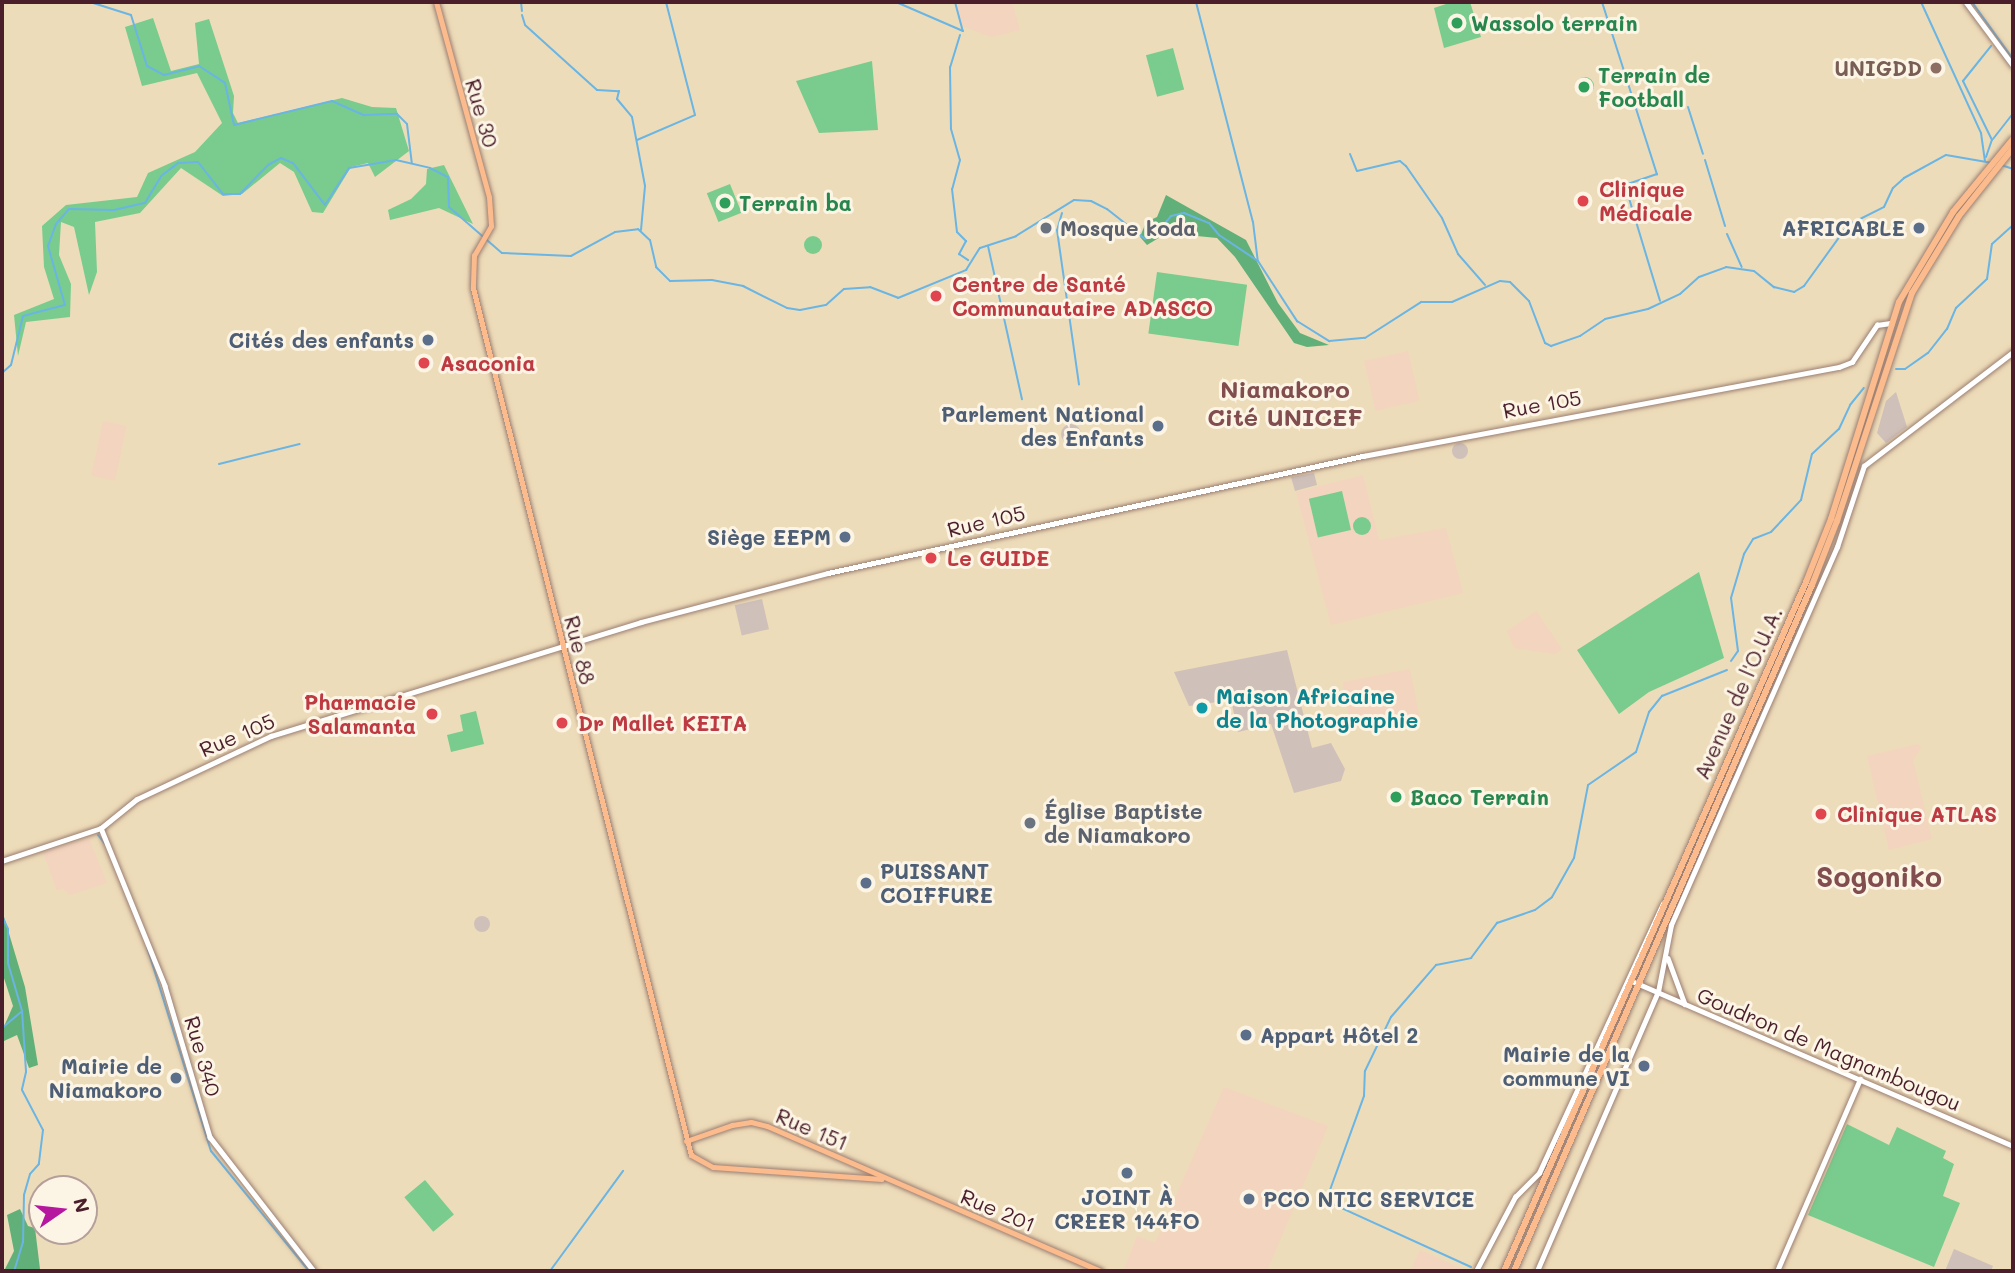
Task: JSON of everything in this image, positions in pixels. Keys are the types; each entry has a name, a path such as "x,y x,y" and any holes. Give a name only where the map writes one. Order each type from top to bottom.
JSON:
{"highway":[{"name":"Avenue de l'O.U.A.","path":"1504,1271 1635,983 1669,895 1831,519 1904,292 1934,242 2008,152 2013,139"},
{"name":"Avenue de l'O.U.A.","path":"1514,1271 1635,983 1837,521 1912,293 1959,216 1988,176"}],"main road":[{"name":"Rue 30","path":"436,2 489,197 489,234 478,249"},
{"name":"Rue 88","path":"478,249 473,288 686,1141"},
{"name":"Rue 151","path":"686,1141 751,1122 882,1179"},
{"path":"686,1141 691,1155 713,1167 882,1179"},
{"name":"Rue 201","path":"882,1179 1101,1271"}],"street":[{"path":"1966,2 2013,65"},
{"name":"Rue 105","path":"101,828 137,799 260,740 562,646 828,573 1105,511 1510,425 1839,368 1852,362 1878,325 1893,323"},
{"name":"Avenue de l'O.U.A.","path":"1537,1271 1658,992 1671,925 1846,524 1868,461 2013,352"},
{"path":"2,861 101,828"},
{"name":"Rue 340","path":"101,828 165,986 209,1137 314,1271"},
{"path":"1476,1271 1515,1197 1534,1183 1659,909 1669,895"},
{"path":"1667,953 1685,1004"},
{"name":"Goudron de Magnambougou","path":"1635,983 2013,1146"},
{"path":"1777,1271 1860,1079"}],"shaded area":[{"path":"956,2 1012,2 1020,30 991,37 962,26"},
{"path":"1408,351 1419,401 1376,411 1364,361"},
{"path":"1896,392 1907,427 1886,443 1877,433 1886,401"},
{"path":"103,421 126,426 115,481 91,476"},
{"path":"1071,424 1078,427 1081,434 1078,441 1071,444 1064,441 1061,434 1064,427"},
{"path":"1460,443 1468,451 1460,459 1452,451"},
{"path":"1314,473 1317,485 1295,491 1291,477"},
{"path":"1363,475 1379,540 1446,528 1463,593 1331,625 1296,492"},
{"path":"762,599 769,629 742,636 735,605"},
{"path":"1536,611 1562,649 1555,654 1514,648 1507,631"},
{"path":"1287,650 1312,748 1331,743 1345,769 1341,781 1294,793 1271,724 1238,732 1231,700 1189,706 1174,672"},
{"path":"1410,669 1419,715 1351,728 1342,682"},
{"path":"1918,744 1921,748 1913,760 1932,839 1889,850 1867,756"},
{"path":"89,838 107,883 70,895 63,888 57,891 43,852"},
{"path":"482,916 490,924 482,932 474,924"},
{"path":"1224,1087 1328,1126 1267,1271 1123,1271 1137,1236 1155,1243"},
{"path":"1954,1249 1993,1266 1991,1271 1945,1271"},
{"path":"1420,1250 1463,1269 1410,1271"}],"green space":[{"name":"Wassolo terrain","path":"1452,2 1470,2 1481,37 1444,48 1434,8"},
{"path":"153,18 171,71 199,64 195,23 209,19 234,96 233,113 238,123 342,98 372,107 396,108 409,151 375,177 368,163 351,167 323,213 312,212 294,172 280,163 242,194 223,196 181,168 140,213 95,222 97,272 89,295 74,227 61,222 59,255 71,284 70,317 26,322 18,356 14,315 54,299 44,267 42,226 66,205 137,197 148,173 195,152 222,123 197,73 142,86 125,27"},
{"path":"1173,48 1184,90 1157,97 1146,55"},
{"path":"872,61 878,130 819,133 796,81"},
{"name":"Terrain de Football","path":"1585,77 1591,80 1594,86 1591,92 1585,95 1579,92 1576,86 1579,80"},
{"path":"444,165 473,224 439,208 390,220 388,210 411,199 426,184 427,169"},
{"name":"Terrain ba","path":"730,184 742,213 718,222 707,193"},
{"path":"1166,195 1246,240 1278,303 1300,333 1329,345 1307,347 1294,343 1235,257 1217,238 1167,233 1147,245 1140,237 1146,222 1157,217"},
{"path":"813,236 819,239 822,245 819,251 813,254 807,251 804,245 807,239"},
{"path":"1157,272 1247,285 1238,346 1148,333"},
{"path":"1342,491 1351,530 1318,538 1309,499"},
{"path":"1362,517 1368,520 1371,526 1368,532 1362,535 1356,532 1353,526 1356,520"},
{"path":"1699,572 1724,658 1649,692 1619,714 1577,650"},
{"path":"476,711 484,744 451,752 447,735 463,731 460,715"},
{"path":"2,910 25,987 38,1065 29,1068 17,1035 4,1041 2,1031 13,1006 2,972"},
{"path":"1847,1124 1889,1145 1897,1127 1946,1151 1943,1158 1954,1164 1943,1196 1960,1203 1934,1267 1808,1215"},
{"path":"425,1180 454,1214 433,1232 404,1197"},
{"path":"20,1209 28,1226 28,1245 37,1245 40,1269 4,1271 14,1251 7,1215"}],"waterway":[{"path":"90,2 131,15 147,66 164,75 199,66 225,83 234,125 332,101 364,115 397,114 407,124 412,163"},
{"path":"521,2 522,11"},
{"path":"637,140 695,115 666,2"},
{"path":"896,2 963,31"},
{"path":"955,2 963,31"},
{"path":"1196,2 1253,222 1258,260"},
{"path":"1602,2 1657,174 1625,185 1660,301"},
{"path":"1921,2 1981,133 1985,161"},
{"path":"1972,2 2013,59"},
{"path":"522,15 525,25 597,90 619,91 617,99 632,117 645,186 641,230"},
{"path":"960,35 950,67 951,129 960,160 952,189 957,232 966,241 959,254 968,260"},
{"path":"1986,157 1992,140 1963,81 1991,46"},
{"path":"1688,107 1703,154"},
{"path":"1993,139 2013,113"},
{"path":"1350,154 1357,171 1400,161 1406,166 1442,218 1458,254 1485,285"},
{"path":"2,373 11,365 23,316 65,305 48,246 56,224 69,209 114,210 145,203 161,176 178,163 198,162 223,194 240,194 268,165 281,158 293,163 325,205 349,168 396,160 430,168 448,177 449,207 502,253 571,256 615,232 638,229 650,240 656,267 670,281 712,280 743,286 787,308 800,310 826,305 844,289 870,287 898,298 966,270 980,248 1016,236 1074,200 1091,201 1107,209 1145,239 1156,234 1171,216 1184,213 1209,223 1219,235 1258,261 1297,321 1329,341 1365,338 1421,302 1452,302 1500,281 1510,282 1529,301 1545,343 1551,346 1580,336 1605,319 1648,309 1680,294 1699,277 1726,267 1754,271 1774,287 1794,292 1804,286 1848,225 1884,207 1893,188 1904,178 1946,155 1992,163"},
{"path":"1705,160 1725,226"},
{"path":"2001,165 2013,169"},
{"path":"1062,213 1057,230 1079,384"},
{"path":"1896,369 1905,369 1928,353 1947,329 1956,308 1987,279 1992,244 2013,225"},
{"path":"1727,234 1742,267"},
{"path":"988,246 1022,399"},
{"path":"1731,661 1738,651 1731,598 1744,554 1753,539 1771,532 1801,500 1812,454 1839,429 1850,405 1864,388"},
{"path":"219,464 300,444"},
{"path":"1471,1267 1326,1201 1364,1096 1365,1071 1391,1017 1436,965 1471,958 1497,923 1535,910 1552,897 1574,858 1588,785 1636,752 1649,712 1662,696 1727,670"},
{"path":"98,835 105,844"},
{"path":"2,916 8,929 8,963 22,1011 26,1072 22,1090 43,1130 39,1164 30,1174 24,1195 23,1242 14,1271"},
{"path":"147,947 211,1151 309,1271"},
{"path":"2,1028 22,1011"},
{"path":"550,1271 623,1171"}],"place":[{"name":"Wassolo terrain","path":"1457,23"},
{"name":"UNIGDD","path":"1936,68"},
{"name":"Terrain de Football","path":"1584,87"},
{"name":"Clinique Médicale","path":"1583,201"},
{"name":"Terrain ba","path":"725,203"},
{"name":"Mosque koda","path":"1046,228"},
{"name":"AFRICABLE","path":"1919,228"},
{"name":"Centre de Santé Communautaire ADASCO","path":"936,296"},
{"name":"Cités des enfants","path":"428,340"},
{"name":"Asaconia","path":"424,363"},
{"name":"Parlement National des Enfants","path":"1158,426"},
{"name":"Siège EEPM","path":"845,537"},
{"name":"Le GUIDE","path":"931,558"},
{"name":"Maison Africaine de la Photographie","path":"1202,708"},
{"name":"Pharmacie Salamanta","path":"432,714"},
{"name":"Dr Mallet KEITA","path":"562,723"},
{"name":"Baco Terrain","path":"1396,797"},
{"name":"Clinique ATLAS","path":"1821,814"},
{"name":"Église Baptiste de Niamakoro","path":"1030,823"},
{"name":"PUISSANT COIFFURE","path":"866,883"},
{"name":"Appart Hôtel 2","path":"1246,1035"},
{"name":"Mairie de la commune VI","path":"1644,1066"},
{"name":"Mairie de Niamakoro","path":"176,1078"},
{"name":"JOINT À CREER 144FO","path":"1127,1173"},
{"name":"PCO NTIC SERVICE","path":"1249,1199"}],"district":[{"name":"Niamakoro Cité UNICEF","path":"1285,403"},
{"name":"Sogoniko","path":"1879,876"}]}
